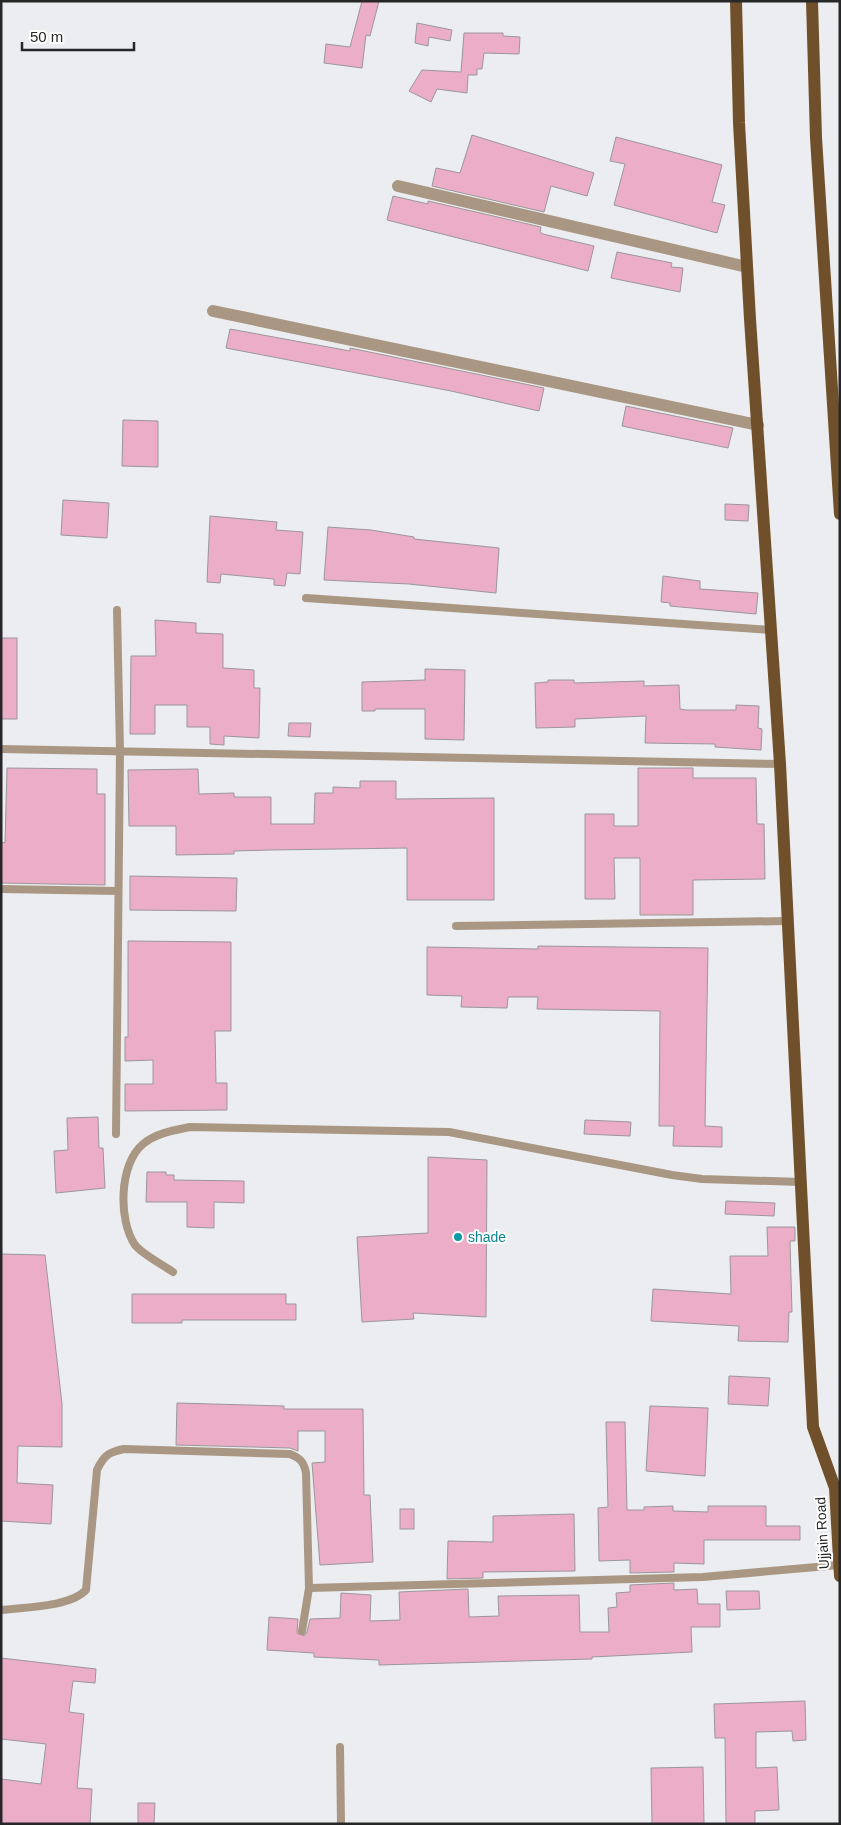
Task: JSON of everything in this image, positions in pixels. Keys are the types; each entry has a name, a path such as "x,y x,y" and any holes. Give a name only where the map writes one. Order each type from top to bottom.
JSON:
{"main road":[{"name":"Ujjain Road","path":"736,1 739,123 780,764 813,1428 835,1488 840,1576"},
{"path":"812,1 816,138 840,514"}],"street":[{"path":"398,186 747,267"},
{"path":"213,311 758,424"}],"lane":[{"path":"306,598 771,630"},
{"path":"116,1134 120,751 117,610"},
{"path":"1,749 780,764"},
{"path":"1,889 118,891"},
{"path":"456,926 788,921"},
{"path":"173,1272 136,1246 127,1225 124,1180 131,1161 143,1144 162,1134 190,1127 449,1132 672,1175 702,1179 801,1182"},
{"path":"1,1610 67,1601 78,1597 86,1590 97,1470 102,1458 109,1452 124,1449 290,1454 299,1458 304,1464 306,1473 309,1588 302,1631"},
{"path":"309,1588 703,1577 839,1565"},
{"path":"340,1746 341,1824"}],"building":[{"path":"362,1 379,1 370,36 366,35 362,68 324,63 326,44 350,47"},
{"path":"417,23 452,30 450,41 429,37 428,46 415,43"},
{"path":"464,33 503,33 503,36 520,37 519,54 484,53 482,69 477,69 477,75 468,75 467,93 437,89 431,102 409,91 422,70 461,72"},
{"path":"472,135 594,173 587,196 551,186 544,212 432,186 436,168 460,173"},
{"path":"616,137 722,165 712,202 725,205 717,233 614,205 625,164 610,161"},
{"path":"393,196 428,204 428,201 541,227 540,232 543,234 594,246 588,271 387,220"},
{"path":"617,252 672,263 671,267 683,268 680,292 611,278"},
{"path":"230,329 350,351 350,348 544,388 539,411 451,391 226,348"},
{"path":"626,406 733,428 728,448 622,426"},
{"path":"123,420 158,421 158,467 122,466"},
{"path":"63,500 109,503 107,538 61,535"},
{"path":"725,504 749,505 748,521 725,520"},
{"path":"210,516 277,522 276,530 303,532 300,574 287,573 285,586 274,585 274,579 221,574 220,583 207,582"},
{"path":"328,527 371,530 414,537 414,539 499,548 496,593 409,584 324,580"},
{"path":"663,576 700,581 700,589 758,593 756,614 670,606 670,603 661,602"},
{"path":"155,620 196,623 196,633 223,634 223,668 254,670 254,688 260,688 259,738 224,736 224,745 210,744 210,727 187,727 187,705 155,705 155,734 130,734 131,656 156,656"},
{"path":"1,638 17,638 17,719 1,719"},
{"path":"425,669 465,670 464,740 425,739 425,709 375,709 375,711 362,711 362,682 425,680"},
{"path":"548,680 574,680 574,683 644,681 644,686 679,685 680,709 686,710 736,710 736,705 759,706 758,728 762,729 761,750 715,747 715,744 645,743 646,716 575,719 575,727 536,728 535,683 548,682"},
{"path":"289,723 311,723 310,737 288,736"},
{"path":"7,768 97,769 97,794 105,794 105,885 1,883 1,842 5,843"},
{"path":"638,768 693,768 693,778 756,778 757,824 764,824 765,879 693,880 693,915 640,915 640,858 614,858 615,899 585,899 585,814 614,814 614,826 638,826"},
{"path":"198,769 199,794 234,793 234,797 271,797 271,824 314,824 315,793 333,793 333,787 360,788 360,781 396,781 396,799 494,798 494,900 407,900 407,848 234,851 234,854 176,855 176,826 129,826 128,770"},
{"path":"130,876 237,878 236,911 130,910"},
{"path":"128,941 231,942 231,1031 215,1031 216,1083 227,1083 227,1110 125,1111 125,1084 153,1084 153,1060 125,1061 125,1037 128,1037"},
{"path":"538,946 708,948 705,1126 722,1127 722,1147 673,1146 674,1126 659,1126 660,1011 537,1009 538,997 508,997 507,1008 461,1007 462,996 427,995 427,947 538,949"},
{"path":"98,1117 99,1148 103,1148 105,1188 56,1193 54,1151 68,1150 67,1118"},
{"path":"585,1120 631,1122 630,1136 584,1134"},
{"name":"shade","path":"428,1157 487,1160 486,1317 413,1313 414,1319 362,1322 357,1237 428,1233"},
{"path":"147,1172 166,1172 166,1175 174,1175 174,1180 244,1181 244,1203 214,1202 214,1228 187,1227 187,1202 146,1202"},
{"path":"726,1201 775,1203 774,1216 725,1214"},
{"path":"767,1227 795,1227 795,1241 790,1241 792,1312 789,1312 788,1342 738,1341 739,1326 651,1321 653,1289 731,1294 730,1256 768,1256"},
{"path":"1,1254 45,1255 62,1404 62,1447 18,1446 17,1483 53,1485 51,1524 1,1521"},
{"path":"132,1294 286,1294 286,1304 296,1304 296,1320 182,1320 182,1323 132,1323"},
{"path":"729,1376 770,1378 768,1406 728,1404"},
{"path":"177,1403 284,1406 284,1409 363,1409 364,1495 370,1495 373,1562 320,1565 312,1463 325,1462 325,1431 298,1431 298,1451 290,1448 176,1445"},
{"path":"650,1406 708,1408 705,1476 646,1471"},
{"path":"606,1422 625,1422 627,1510 644,1510 644,1507 673,1506 673,1511 708,1512 708,1506 766,1506 766,1526 800,1526 800,1540 704,1540 704,1564 674,1563 674,1572 630,1573 630,1560 599,1561 598,1508 608,1507"},
{"path":"400,1509 414,1509 414,1529 400,1529"},
{"path":"574,1514 575,1571 483,1572 483,1578 447,1579 448,1541 493,1542 493,1516"},
{"path":"674,1583 674,1590 697,1589 698,1604 720,1604 720,1627 691,1627 692,1652 592,1657 592,1659 379,1665 379,1660 314,1657 314,1653 267,1650 269,1617 298,1619 297,1633 304,1636 310,1619 340,1618 341,1593 371,1595 370,1621 400,1620 399,1592 468,1589 469,1617 499,1616 498,1596 579,1595 580,1632 609,1632 608,1608 617,1607 616,1593 630,1592 630,1585"},
{"path":"726,1591 759,1591 760,1609 727,1610"},
{"path":"1,1658 96,1669 95,1683 73,1681 69,1712 84,1714 77,1788 92,1789 90,1824 1,1824 1,1779 41,1784 46,1744 1,1739"},
{"path":"805,1701 806,1740 793,1741 792,1731 756,1732 756,1768 777,1767 779,1810 755,1811 755,1824 726,1824 725,1738 715,1738 714,1704"},
{"path":"703,1767 704,1824 652,1824 651,1768"},
{"path":"138,1803 155,1803 154,1824 138,1824"}],"place":[{"name":"shade","path":"458,1237"}]}
